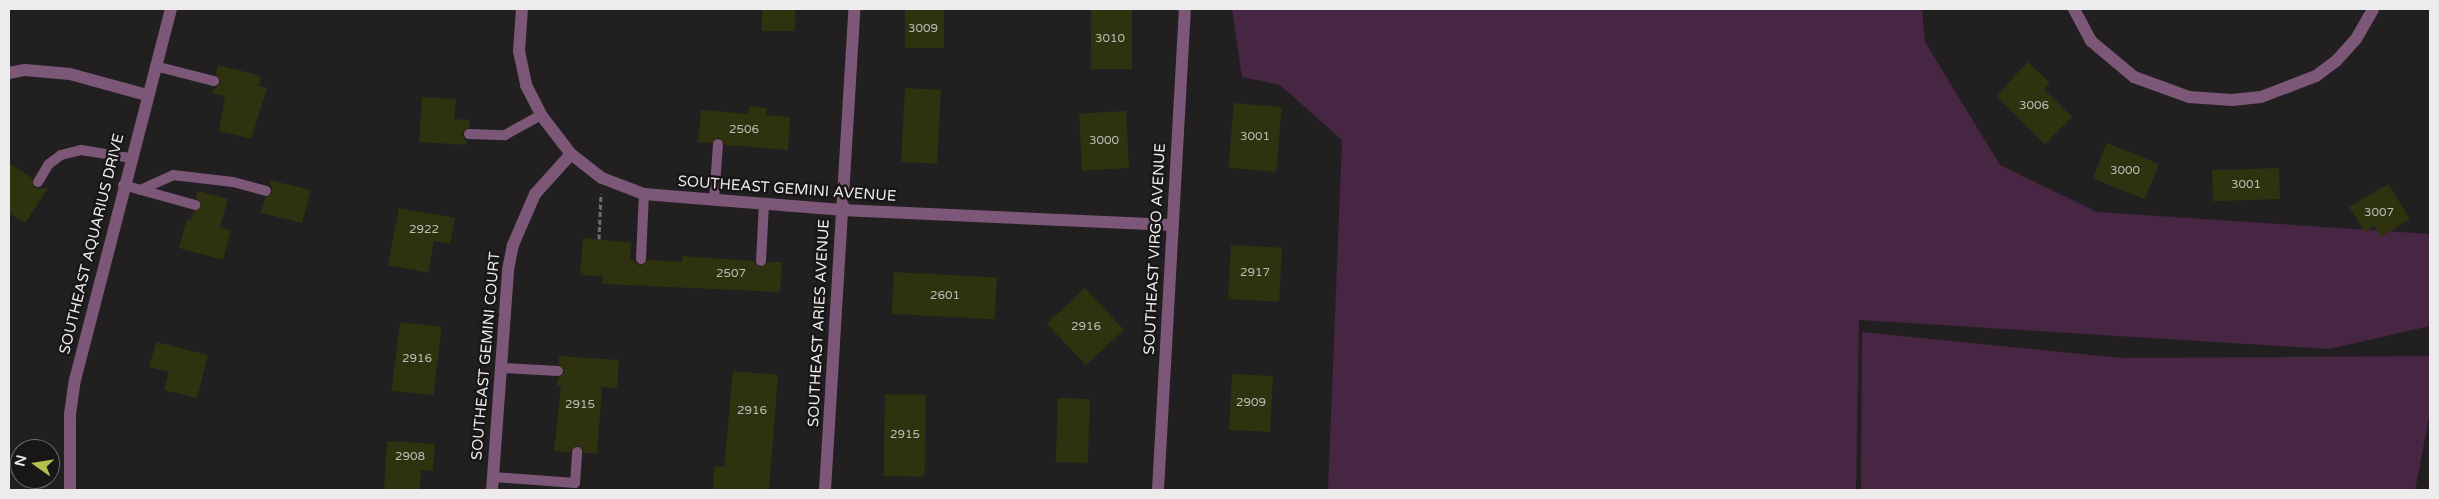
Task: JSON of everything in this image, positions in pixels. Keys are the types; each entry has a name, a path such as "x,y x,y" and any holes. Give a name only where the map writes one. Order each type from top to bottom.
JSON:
{"street":[{"name":"SOUTHEAST AQUARIUS DRIVE","path":"70,490 70,423 75,380 123,185 171,9"},
{"name":"SOUTHEAST GEMINI AVENUE","path":"522,9 518,51 526,85 541,115 571,154 602,178 644,194 842,210 1172,224"},
{"name":"SOUTHEAST ARIES AVENUE","path":"825,490 854,9"},
{"name":"SOUTHEAST VIRGO AVENUE","path":"1158,490 1185,9"},
{"path":"2074,9 2091,40 2134,77 2189,97 2212,100 2261,97 2316,76 2337,60 2356,39 2373,9"},
{"path":"9,73 25,70 70,74 148,95"},
{"name":"SOUTHEAST GEMINI COURT","path":"492,484 512,245 535,194 571,154"}],"lane":[{"path":"155,66 214,81"},
{"path":"469,134 505,135 541,115"},
{"path":"714,200 718,144"},
{"path":"38,182 49,164 61,155 81,150 131,158"},
{"path":"140,190 172,175 233,182 266,191"},
{"path":"123,185 195,205"},
{"path":"641,259 644,194"},
{"path":"761,261 764,204"},
{"path":"501,368 558,371"},
{"path":"492,484 575,483 577,452"}],"path":[{"path":"599,239 602,178"}],"shaded area":[{"path":"1232,9 1922,9 1925,42 2000,165 2097,212 2430,234 2430,326 2329,349 1859,320 1856,490 1328,490 1342,140 1280,85 1242,77"},
{"path":"1862,332 2122,358 2430,356 2430,413 2415,490 1861,490"}],"building":[{"path":"762,9 795,9 795,31 762,31"},
{"path":"905,9 944,9 944,48 905,48"},
{"path":"1091,9 1132,9 1132,69 1091,69"},
{"path":"2028,62 2050,83 2044,89 2072,117 2045,144 1996,96"},
{"path":"218,65 261,76 259,86 267,88 251,139 219,131 225,96 211,93 221,82 216,74"},
{"path":"905,88 941,90 937,164 901,162"},
{"path":"422,97 456,99 454,119 470,120 469,127 462,133 468,145 419,142"},
{"path":"1234,103 1282,107 1276,172 1228,168"},
{"path":"749,106 767,108 766,115 790,117 788,150 725,145 719,137 711,143 698,142 701,110 748,114"},
{"path":"1126,111 1129,168 1082,170 1079,113"},
{"path":"2107,143 2159,164 2145,199 2093,178"},
{"path":"9,163 32,178 34,188 48,188 25,223 9,213"},
{"path":"2279,168 2280,199 2213,201 2212,170"},
{"path":"269,180 311,190 302,223 261,213 265,198 273,192"},
{"path":"2388,184 2410,219 2381,237 2374,226 2365,232 2349,207"},
{"path":"198,191 228,199 220,227 231,230 223,260 179,248 187,219 191,220 193,212 201,207 196,198"},
{"path":"399,208 455,218 450,244 434,241 428,273 388,265"},
{"path":"583,238 631,243 630,258 640,266 648,260 682,262 682,256 754,261 760,268 768,262 782,262 780,292 602,284 603,276 580,275"},
{"path":"1231,245 1282,248 1279,302 1228,299"},
{"path":"894,272 997,277 995,319 892,314"},
{"path":"1085,288 1124,330 1086,365 1047,323"},
{"path":"400,322 442,327 433,396 392,390"},
{"path":"156,342 208,355 197,398 164,390 169,372 149,367"},
{"path":"559,356 619,360 617,388 602,387 597,453 584,453 577,445 570,452 554,451 561,386 557,385 558,378 565,372 559,364"},
{"path":"733,371 778,375 769,490 713,490 714,466 724,467"},
{"path":"1232,374 1273,376 1270,432 1229,430"},
{"path":"885,394 926,395 925,477 884,476"},
{"path":"1058,398 1090,399 1088,463 1056,462"},
{"path":"387,441 435,444 433,471 421,470 420,490 384,490"}]}
